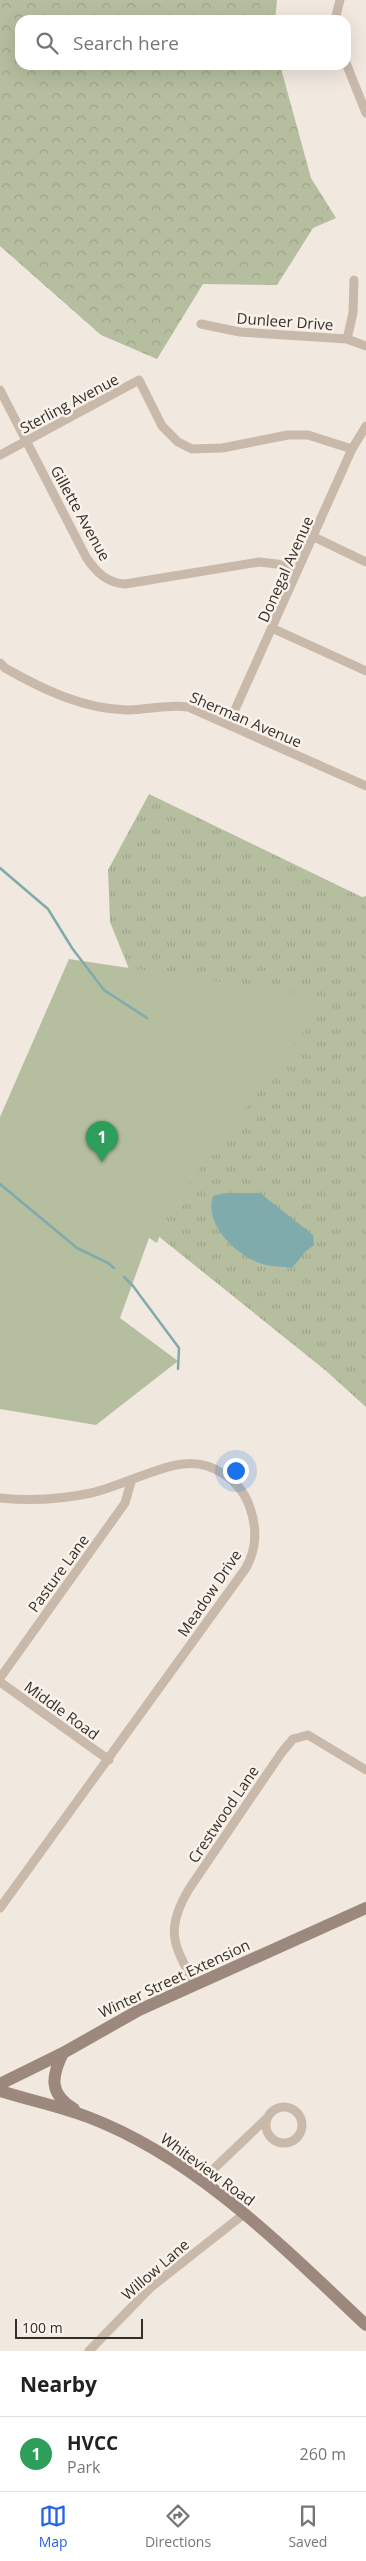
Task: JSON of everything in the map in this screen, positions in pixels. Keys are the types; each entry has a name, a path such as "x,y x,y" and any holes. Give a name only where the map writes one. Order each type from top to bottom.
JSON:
{"main road":[{"name":"Winter Street Extension","path":"0,2084 63,2053 139,2010 366,1908"},
{"path":"63,2053 54,2074 57,2093 64,2103 87,2117"},
{"name":"Whiteview Road","path":"0,2091 87,2117 137,2140 201,2182 244,2214 366,2325"}],"street":[{"path":"336,15 340,0"},
{"path":"349,70 365,108"},
{"path":"347,339 353,313 354,280"},
{"name":"Dunleer Drive","path":"201,324 240,332 347,339 366,346"},
{"name":"Sterling Avenue","path":"0,455 138,380 162,426 178,442 192,448 222,448 288,435 308,435 352,449"},
{"name":"Gillette Avenue","path":"0,390 28,441 86,557 94,568 107,580 125,584 259,562 269,562 298,569"},
{"name":"Donegal Avenue","path":"229,724 274,629 298,569 352,449 366,426"},
{"path":"314,537 366,562"},
{"path":"274,629 366,671"},
{"name":"Sherman Avenue","path":"0,662 5,668 52,693 92,706 130,710 174,705 188,707 366,786"},
{"name":"Meadow Drive","path":"0,1498 17,1500 89,1493 131,1482 182,1464 194,1464 210,1468 232,1480 240,1488 252,1511 255,1532 251,1559 246,1568 109,1760 0,1908"},
{"name":"Pasture Lane","path":"0,1678 125,1503 131,1482"},
{"name":"Middle Road","path":"0,1682 109,1760"},
{"name":"Crestwood Lane","path":"195,1985 174,1940 174,1927 178,1911 189,1889 282,1752 293,1739 308,1735 366,1770"},
{"path":"201,2182 276,2109 282,2107 293,2110 297,2114 302,2124 298,2135 283,2143 273,2139 267,2129 268,2117"},
{"name":"Willow Lane","path":"89,2351 150,2288 244,2214"}],"green space":[{"path":"0,0 277,0 276,15 15,15 15,70 281,70 311,178 336,218 313,228 277,285 203,284 157,359 101,335 0,246"},
{"path":"149,794 362,897 366,896 366,1407 325,1370 152,1231 129,969 110,922 108,870"},
{"path":"69,959 330,998 170,1208 157,1243 149,1238 120,1318 178,1361 96,1425 0,1409 0,1117"}],"water":[{"path":"225,1193 260,1193 313,1235 314,1245 306,1251 292,1268 265,1265 248,1257 223,1236 213,1217 211,1206 213,1196"}],"waterway":[{"path":"0,868 48,909 72,948 104,990 147,1018"},
{"path":"0,1184 77,1248 108,1263 114,1268"},
{"path":"124,1277 133,1286 179,1348 178,1369"}],"place":[{"name":"HVCC","path":"102,1162"}]}
